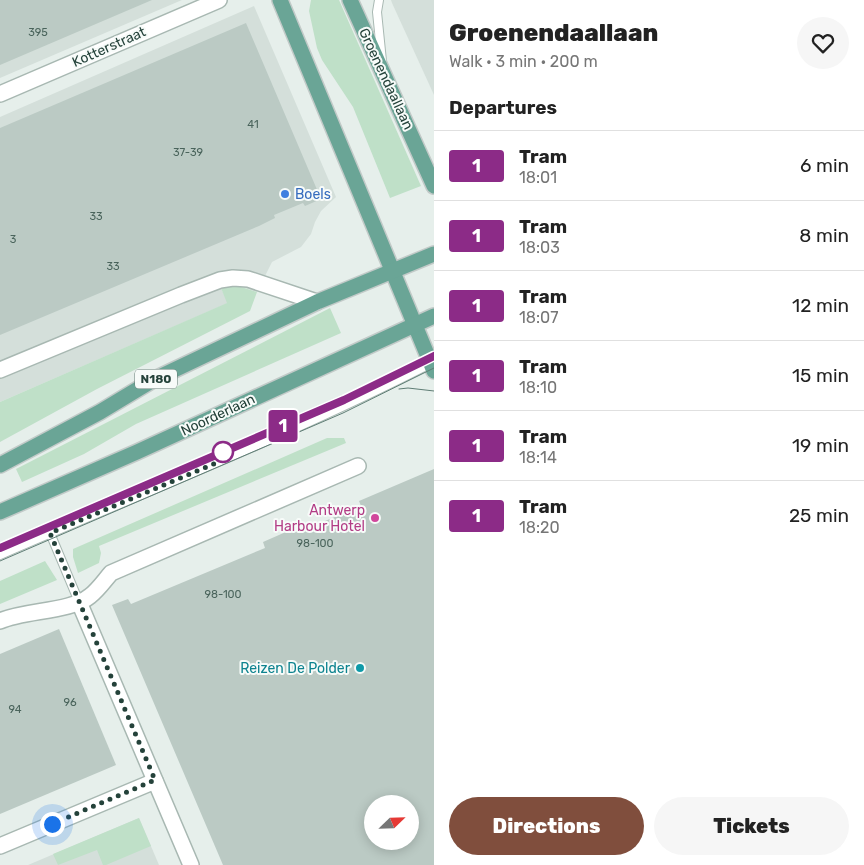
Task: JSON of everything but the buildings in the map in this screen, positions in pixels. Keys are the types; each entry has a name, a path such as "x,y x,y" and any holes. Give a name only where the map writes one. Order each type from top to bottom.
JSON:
{"main road":[{"path":"280,0 433,366"},
{"name":"Groenendaallaan","path":"350,0 434,186"},
{"name":"N180","path":"0,465 100,412 154,380 317,302 434,254"},
{"name":"Noorderlaan","path":"0,512 137,452 434,316"}],"street":[{"name":"Kotterstraat","path":"0,94 219,0"},
{"path":"0,370 220,280 233,278 248,279 317,302"},
{"path":"0,621 11,616 68,606 79,602 89,597 111,573 358,466"},
{"path":"79,602 192,865"},
{"path":"0,846 155,780"}],"lane":[{"path":"379,0 378,12 384,73"},
{"path":"0,555 257,446 433,366"},
{"path":"50,533 79,602"}],"shaded area":[{"path":"0,0 182,0 0,78"},
{"path":"391,0 434,0 434,95 392,3"},
{"path":"254,6 336,197 321,211 311,234 301,247 272,262 257,292 235,285 221,288 228,303 0,402 0,117"},
{"path":"139,818 159,865 28,865"}],"green space":[{"path":"311,0 339,0 421,186 390,198 353,107 322,60 317,48 309,11"},
{"path":"235,285 257,292 250,311 97,389 0,442 0,402 227,303 221,288"},
{"path":"330,308 341,333 136,424 84,454 22,482 16,469"},
{"path":"327,438 344,438 346,443 99,546 101,553 99,563 78,573 73,557 73,549"},
{"path":"45,561 57,580 0,604 0,581"},
{"path":"139,818 151,846 106,865 103,865 97,850 58,865 53,854"}],"tram line":[{"path":"0,548 344,400 434,356"},
{"name":"1","path":"0,548 344,400 434,356"},
{"path":"0,561 343,413 434,368"},
{"path":"399,389 408,388 434,391"}],"place":[{"name":"Boels","path":"285,194"},
{"name":"Antwerp Harbour Hotel","path":"375,518"},
{"name":"Reizen De Polder","path":"360,668"}],"route":[{"path":"52,824 155,780 50,533 223,460 223,452"}]}
